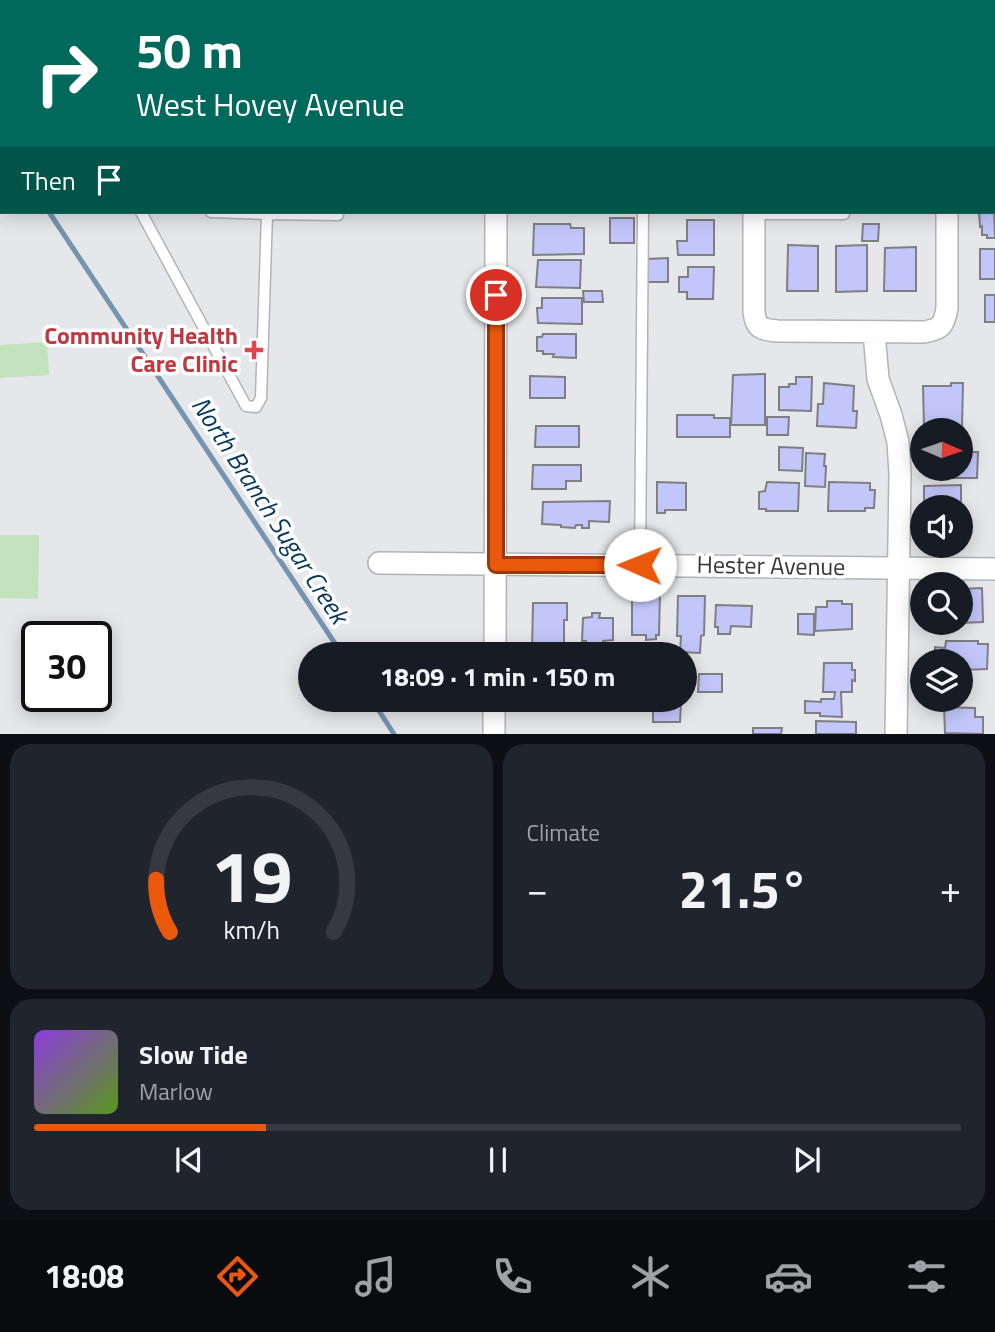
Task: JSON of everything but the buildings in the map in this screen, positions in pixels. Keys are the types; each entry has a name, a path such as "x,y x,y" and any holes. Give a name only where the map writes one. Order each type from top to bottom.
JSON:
{"street":[{"path":"495,642 496,214"},
{"path":"754,214 754,312 755,323 759,327 777,331 924,332 941,327 945,319 947,214"},
{"path":"874,331 878,379 898,442 900,473 896,733"},
{"name":"Hester Avenue","path":"379,564 995,569"},
{"path":"494,712 494,733"}],"lane":[{"path":"142,214 246,406 256,407 261,398 267,214 338,215"},
{"path":"640,565 643,214"}],"green space":[{"path":"47,342 49,375 0,378 0,345"},
{"path":"0,535 39,535 38,599 0,598"}],"waterway":[{"name":"North Branch Sugar Creek","path":"50,214 334,642"},
{"name":"North Branch Sugar Creek","path":"380,712 394,734"}],"place":[{"name":"Community Health Care Clinic","path":"254,350"}],"route":[{"path":"496,295 496,565 640,565"}]}
